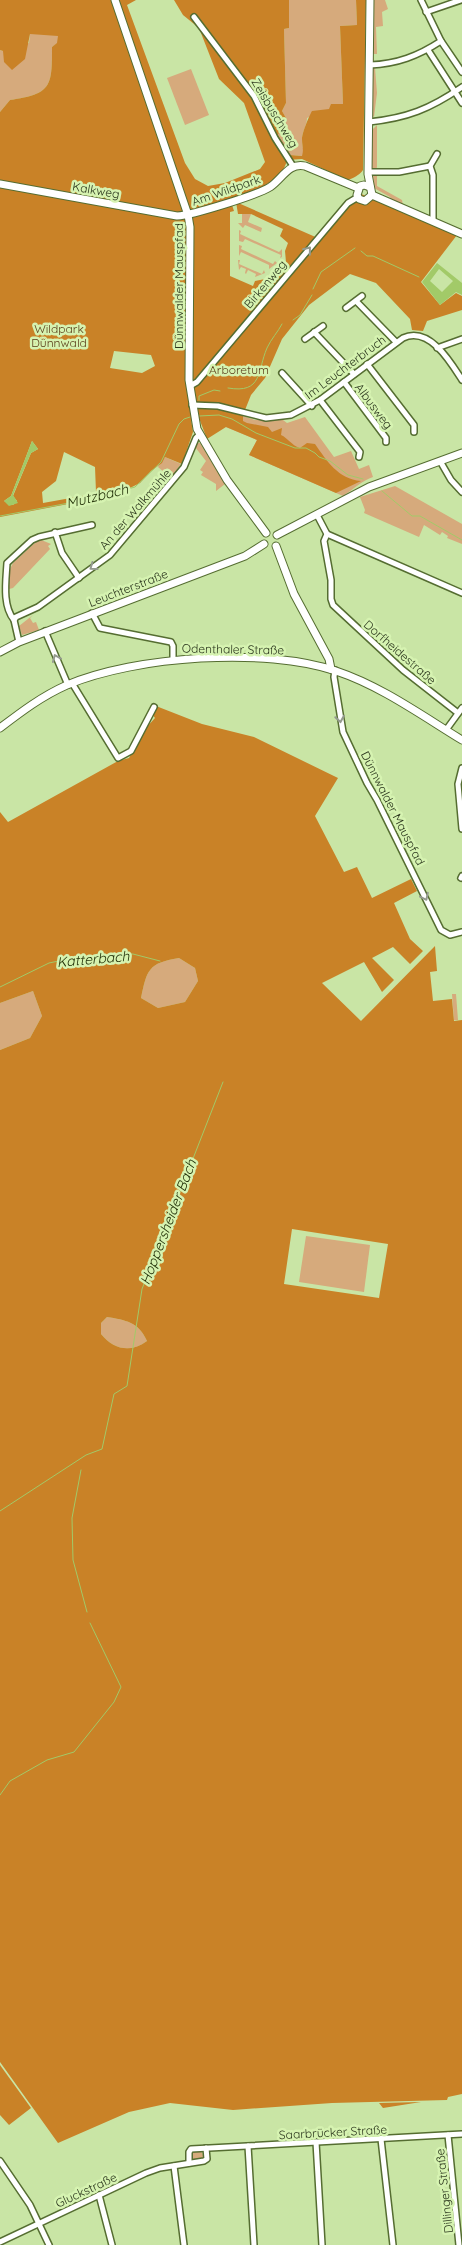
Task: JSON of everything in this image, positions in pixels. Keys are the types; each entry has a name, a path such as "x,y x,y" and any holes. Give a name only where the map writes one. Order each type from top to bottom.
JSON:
{"main road":[{"name":"Dünnwalder Mauspfad","path":"115,0 188,215 190,228 190,386 194,417 199,435 227,480 266,533"},
{"path":"370,0 368,173 372,196"},
{"name":"Am Wildpark","path":"188,215 265,190 294,166"},
{"name":"Zeisbuschweg","path":"294,166 306,166 360,186 370,187"},
{"path":"368,173 360,186 358,197 365,201 372,196"},
{"name":"Kalkweg","path":"0,184 169,215 188,215"},
{"path":"372,196 462,234"},
{"path":"277,535 369,487 462,453"},
{"path":"271,532 277,535 278,541 276,546 269,548 264,544 263,538 266,533 271,532"},
{"name":"Leuchterstraße","path":"0,652 45,631 245,556 264,544"},
{"name":"Dünnwalder Mauspfad","path":"276,546 294,594 333,670"},
{"name":"Odenthaler Straße","path":"0,728 36,702 70,684 129,667 173,660 221,658 278,660 333,670 367,684 462,740"}],"street":[{"path":"421,0 441,41 462,72"},
{"path":"426,12 460,0"},
{"name":"Zeisbuschweg","path":"194,17 254,96 275,138 294,166"},
{"path":"370,65 401,62 428,50 441,41"},
{"path":"428,50 462,103"},
{"path":"369,122 410,115 438,103 462,87"},
{"path":"433,221 434,182 430,166 437,154"},
{"path":"368,173 399,172 430,166"},
{"name":"Birkenweg","path":"190,386 197,382 348,203 358,197"},
{"path":"346,308 362,296"},
{"path":"356,301 396,342"},
{"path":"305,339 323,326"},
{"path":"314,332 354,374"},
{"name":"Im Leuchterbruch","path":"192,405 218,406 266,418 291,415 312,406 396,342 408,335 419,335 427,339 437,348 462,380"},
{"path":"437,348 462,339"},
{"path":"367,364 414,425 414,432"},
{"path":"282,373 312,406"},
{"name":"Albusweg","path":"344,382 386,438 386,442"},
{"path":"320,400 360,452 359,457"},
{"name":"An der Walkmühle","path":"14,620 18,615 38,607 79,578 118,546 184,467 199,435"},
{"path":"440,461 451,480 462,492"},
{"path":"316,515 327,534 462,593"},
{"path":"19,642 5,593 7,563 32,540 55,532 92,525"},
{"path":"55,532 62,553 79,578"},
{"name":"Dorfheidestraße","path":"327,534 324,541 331,580 331,602 402,670 460,710"},
{"path":"0,561 7,563"},
{"path":"92,614 100,628 171,642 173,646 173,660"},
{"path":"45,631 70,684 118,758 126,756 131,751 154,707"},
{"name":"Dünnwalder Mauspfad","path":"333,670 343,732 436,920 445,933 450,935 462,932"},
{"path":"446,730 460,710"},
{"path":"462,768 458,784 462,829"},
{"name":"Saarbrücker Straße","path":"189,2163 188,2152 191,2149 462,2134"},
{"name":"Dillinger Straße","path":"448,2136 459,2245"},
{"path":"381,2139 393,2245"},
{"path":"316,2142 322,2245"},
{"path":"248,2146 254,2245"},
{"path":"189,2163 204,2161 206,2159 206,2148"},
{"path":"0,2161 30,2205 49,2245"},
{"name":"Gluckstraße","path":"0,2242 146,2173 189,2163"},
{"path":"174,2166 184,2245"},
{"path":"99,2195 112,2245"}],"shaded area":[{"path":"289,0 356,0 357,25 340,26 343,104 307,118 302,136 303,156 290,155 278,135 286,118 282,111 286,103 284,29 289,28"},
{"path":"372,0 385,0 388,9 382,12 383,26 376,27 377,54 373,54 374,62 372,60"},
{"path":"30,34 58,35 58,43 52,47 50,79 47,86 34,95 10,100 0,112 0,50 3,51 29,43"},
{"path":"375,68 377,93 374,117 372,115 372,69"},
{"path":"191,69 209,115 185,125 167,78"},
{"path":"377,125 377,167 375,172 371,169 372,130"},
{"path":"373,175 377,175 377,186 402,200 403,205 392,201 390,197 374,188"},
{"path":"242,214 251,214 248,222 262,228 261,232 245,225 243,228 238,223 242,223"},
{"path":"239,230 241,231 240,234 279,252 282,249 282,257 280,258 281,255 245,239 243,242 239,241"},
{"path":"239,245 242,246 241,249 273,264 275,261 277,263 269,269 269,265 241,252 239,256"},
{"path":"238,260 240,260 239,264 262,274 264,270 265,273 255,277 256,274 248,270 246,274 246,269 241,267 239,270"},
{"path":"437,263 462,283 462,295 456,292 440,305 422,282","holes":["439,269 453,281 442,292 430,281"]},
{"path":"240,415 255,420 283,420 287,423 305,417 334,457 351,451 359,469 369,465 373,477 343,496 249,455 257,440 226,427"},
{"path":"32,441 38,449 31,453 13,495 18,503 9,506 4,501 11,496"},
{"path":"196,443 200,443 225,484 216,491 216,484 201,475 203,472 200,470 206,461 195,447"},
{"path":"165,457 181,464 171,478 158,467"},
{"path":"395,486 462,524 462,544 447,538 448,536 442,532 440,535 424,525 419,537 364,513 365,510 360,497"},
{"path":"39,539 51,544 48,546 50,549 13,588 9,589 10,569 13,563"},
{"path":"33,615 30,618 33,623 36,622 39,630 22,635 19,626"},
{"path":"179,958 195,968 198,981 185,1002 158,1008 141,998 147,974 151,969 161,962"},
{"path":"33,991 42,1016 30,1038 0,1050 0,1003"},
{"path":"452,994 456,994 458,1020 454,1020"},
{"path":"306,1236 370,1245 364,1292 299,1282"},
{"path":"107,1317 125,1321 136,1326 147,1341 141,1345 129,1348 111,1344 101,1334 101,1323"},
{"path":"195,2150 199,2150 203,2156 199,2162 195,2162 191,2158 191,2154"}],"green space":[{"path":"0,0 136,0 127,5 185,163 195,179 208,186 225,183 260,169 265,162 244,103 219,79 199,28 183,15 174,0 289,0 289,28 284,29 286,103 282,111 286,118 278,135 290,155 302,156 302,136 312,111 329,109 331,104 343,104 340,26 357,25 356,0 366,0 362,172 347,180 302,159 287,160 283,170 275,179 264,186 238,197 201,207 232,205 234,211 230,212 230,276 253,286 255,281 265,279 272,289 275,286 269,276 286,262 285,251 288,243 280,236 283,229 251,214 238,214 236,202 320,239 359,193 457,235 421,282 440,305 456,293 462,296 462,310 427,321 423,331 412,330 410,319 376,283 350,274 309,305 282,339 265,378 251,395 245,410 240,414 243,416 243,421 268,427 272,432 282,428 281,435 300,448 307,443 315,444 329,463 340,473 353,480 361,481 336,493 249,455 257,440 226,427 207,439 199,418 191,419 193,432 182,464 165,457 162,463 140,483 122,492 0,517 0,112 10,100 34,95 47,86 50,79 52,47 57,43 58,36 30,34 25,59 12,70 4,62 3,51 0,50","holes":["114,351 151,355 155,366 142,373 110,368","32,441 38,449 31,453 13,496 17,501 13,505 4,501 11,496","64,452 95,467 96,492 43,503 42,492 56,481"]},
{"path":"156,706 202,724 254,737 338,778 315,816 344,872 357,867 372,898 411,879 417,891 394,903 410,939 423,951 410,964 393,947 372,958 394,980 382,992 364,962 322,983 361,1021 435,946 437,971 430,972 433,1001 452,999 454,1021 462,1020 462,2094 448,2097 447,2100 332,2103 233,2110 170,2103 129,2112 58,2143 0,2062 0,1050 30,1038 42,1016 33,991 0,1003 0,812 8,822 118,761 129,758 145,729 155,718 152,714","holes":["179,958 195,968 198,981 185,1002 158,1008 141,998 147,974 151,969 161,962","292,1229 388,1244 379,1298 284,1284","107,1317 131,1323 140,1330 147,1341 141,1345 129,1348 111,1344 101,1334 101,1323"]},
{"path":"0,2065 31,2108 9,2125 0,2115"},
{"path":"421,2102 383,2108 379,2103"}],"waterway":[{"path":"313,289 321,272 355,248"},
{"path":"361,251 367,256 373,256 419,277"},
{"path":"293,320 300,315 312,295"},
{"path":"228,388 247,388 253,384 257,379 267,348 282,324"},
{"path":"199,400 199,396 214,390 220,391"},
{"name":"Mutzbach","path":"199,416 219,415 232,419 256,433 295,448 306,448 319,457 330,461 348,475 363,479"},
{"name":"Mutzbach","path":"0,516 90,499 135,487 161,462 179,424 184,419 190,417"},
{"name":"Mutzbach","path":"382,491 412,516 420,516 462,540"},
{"name":"Katterbach","path":"0,987 49,963 73,958 133,954 160,961"},
{"name":"Hoppersheider Bach","path":"0,1511 86,1455 102,1449 114,1394 127,1386 142,1289 223,1082"},
{"path":"81,1470 72,1518 73,1560 87,1612"},
{"path":"0,1795 10,1781 47,1760 74,1752 114,1702 121,1687 90,1623"}],"park label":[{"name":"Wildpark Dünnwald","path":"59,335"},
{"name":"Arboretum","path":"239,369"}]}
